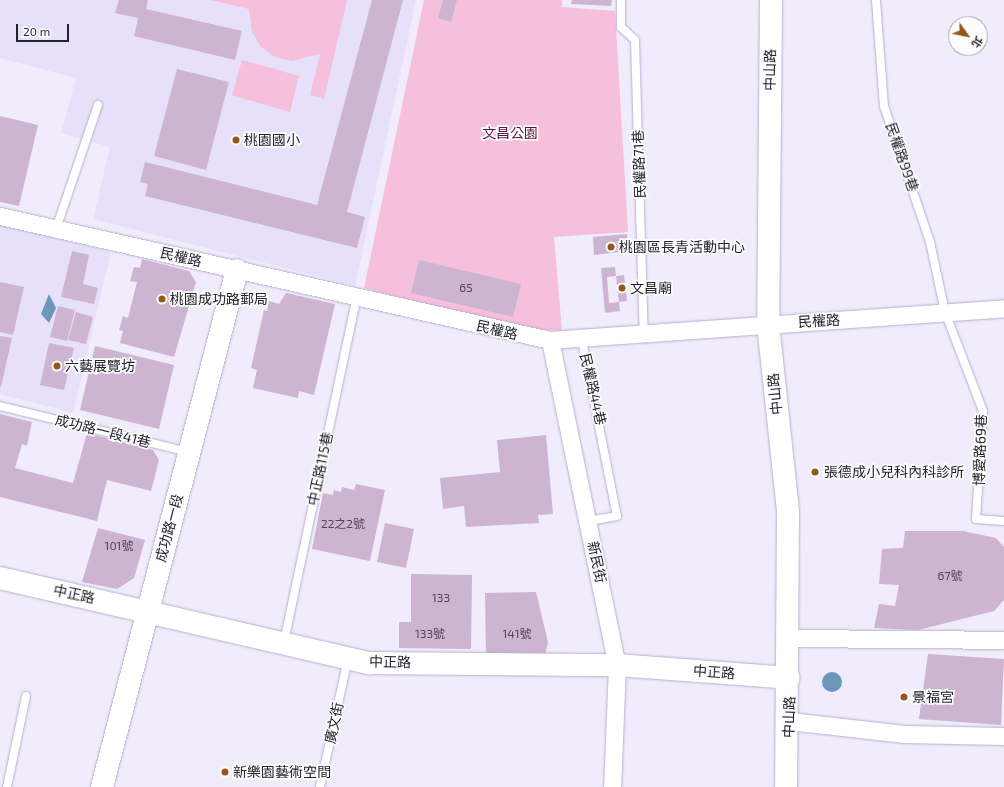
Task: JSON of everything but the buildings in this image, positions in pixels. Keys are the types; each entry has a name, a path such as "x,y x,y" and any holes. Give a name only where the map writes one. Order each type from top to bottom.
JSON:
{"street":[{"name":"中山路","path":"771,0 768,324 788,512 790,678 786,787"},
{"name":"民權路","path":"0,216 237,270 357,295 508,333 550,340 582,340 768,324 1004,308"},
{"name":"成功路一段","path":"102,787 237,270"},
{"name":"新民街","path":"550,340 617,665 612,787"},
{"name":"中正路","path":"0,578 148,609 369,663 617,665 790,678"},
{"path":"790,638 1004,640"},
{"path":"789,721 904,734 1004,736"}],"lane":[{"name":"民權路71巷","path":"621,0 621,27 635,40 644,335"},
{"name":"民權路99巷","path":"876,0 884,106 930,242 945,312"},
{"path":"56,229 98,104"},
{"name":"中正路115巷","path":"284,642 357,295"},
{"name":"博愛路69巷","path":"945,312 982,410 976,519 1004,521"},
{"name":"民權路44巷","path":"582,340 604,438 617,516 588,521"},
{"name":"成功路一段41巷","path":"0,406 189,452"},
{"name":"廣文街","path":"320,787 348,658"},
{"path":"7,787 26,696"}],"shaded area":[{"name":"桃園國小","path":"0,0 416,0 355,286 93,219 110,147 61,133 76,78 0,58"},
{"path":"0,224 111,252 73,413 0,394"}],"green space":[{"path":"210,0 347,0 324,99 310,95 320,54 291,61 275,57 261,47 252,32 249,9"},
{"name":"文昌公園","path":"424,0 562,0 562,7 615,11 628,232 554,237 562,331 523,329 364,288"},
{"path":"242,60 299,76 290,112 232,95"}],"water":[{"path":"49,294 56,308 49,323 41,314"},
{"path":"828,672 836,672 842,678 842,686 836,692 828,692 822,686 822,678"}],"place":[{"name":"桃園國小","path":"236,140"},
{"name":"桃園區長青活動中心","path":"611,247"},
{"name":"文昌廟","path":"622,288"},
{"name":"桃園成功路郵局","path":"162,299"},
{"name":"六藝展覽坊","path":"57,366"},
{"name":"張德成小兒科內科診所","path":"815,472"},
{"name":"景福宮","path":"904,697"},
{"name":"新樂園藝術空間","path":"225,772"}]}
